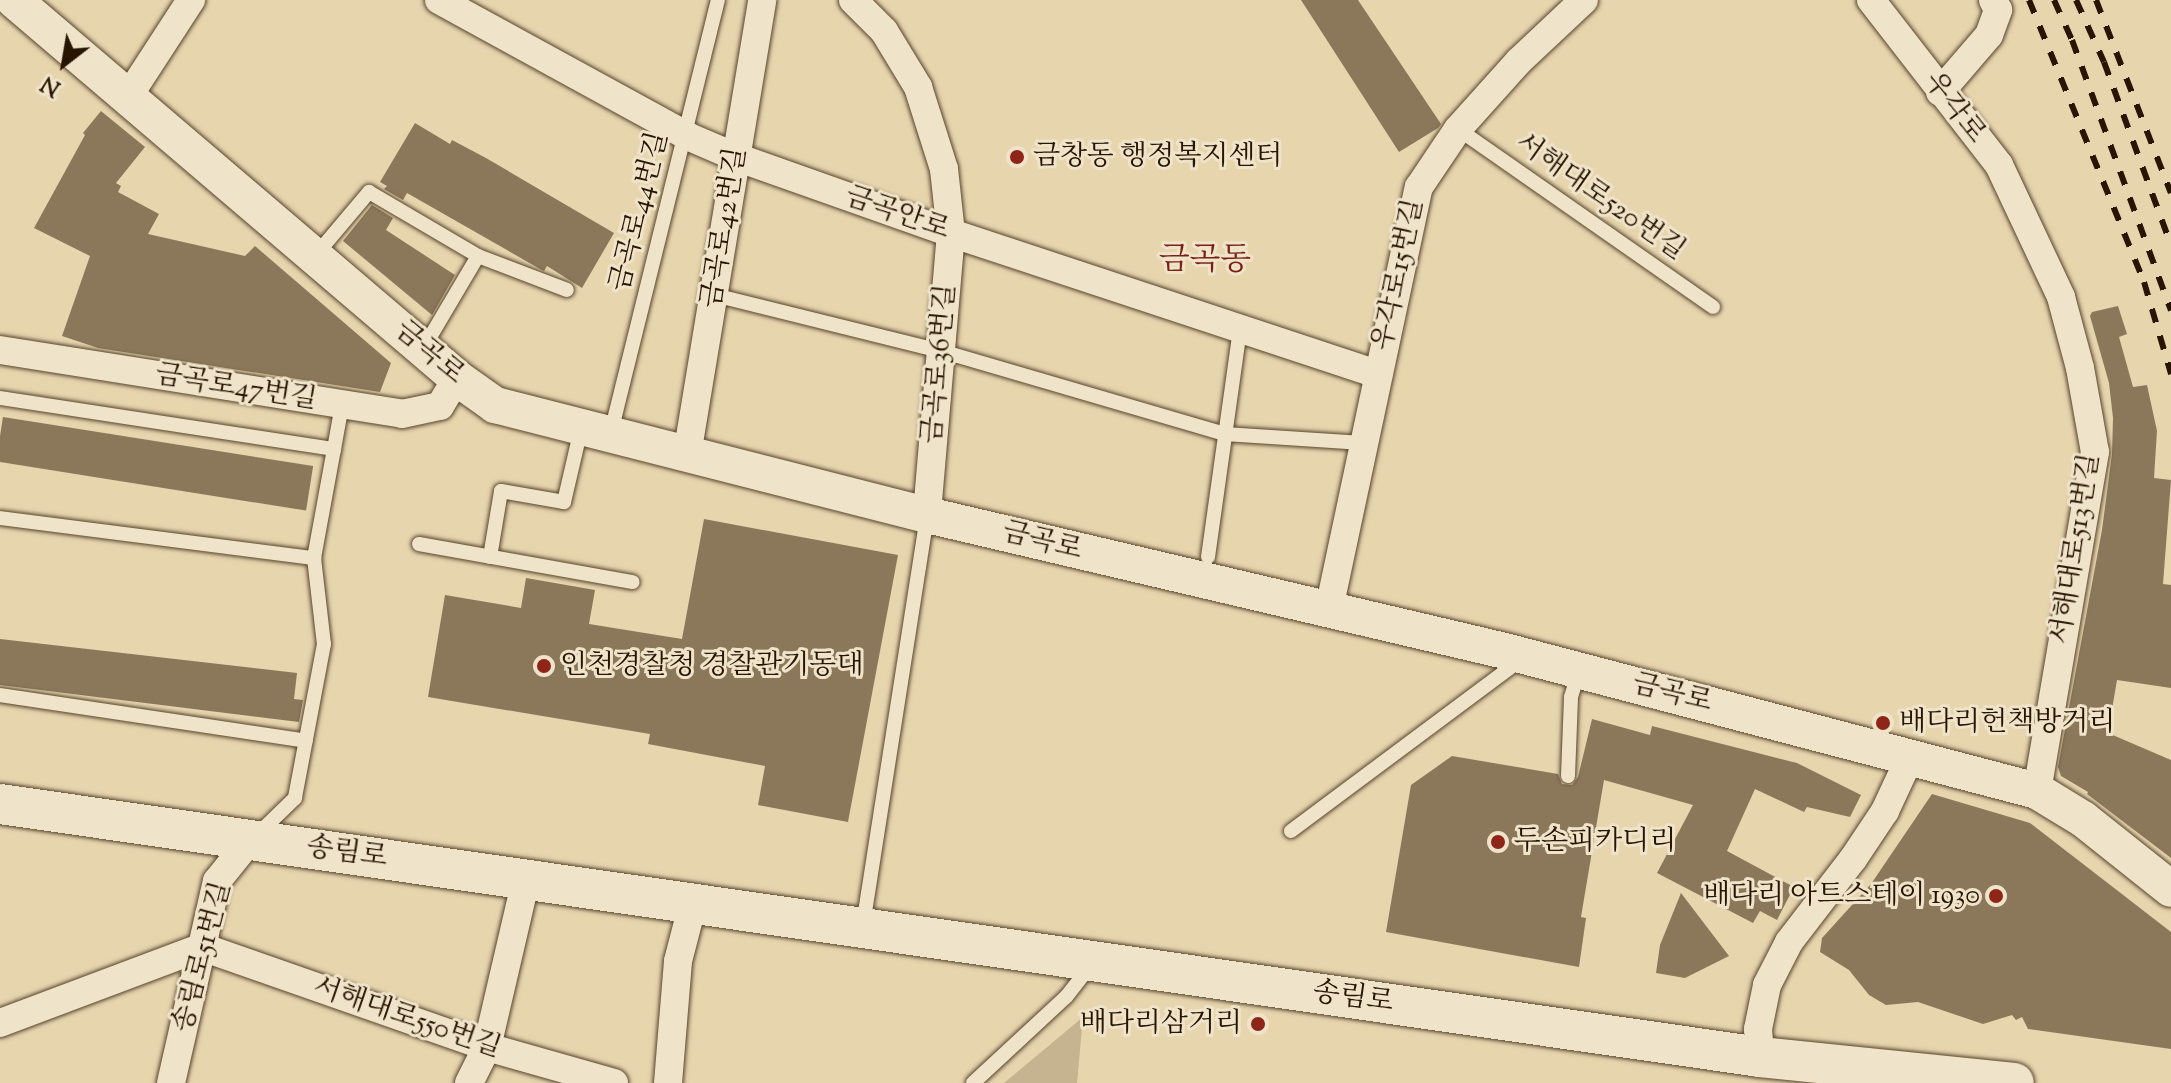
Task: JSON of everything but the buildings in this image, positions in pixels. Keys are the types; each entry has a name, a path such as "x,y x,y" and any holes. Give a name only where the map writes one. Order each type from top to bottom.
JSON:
{"main road":[{"name":"송림로","path":"0,804 1094,961 1764,1074 2014,1083"}],"street":[{"name":"금곡로","path":"14,0 457,378 495,405 595,433 927,515 1579,670 1911,755 2037,791 2083,819 2171,889"},
{"path":"128,97 191,0"},
{"name":"금곡안로","path":"439,0 687,136 736,157 951,233 1378,374"},
{"name":"금곡로42번길","path":"687,455 762,0"},
{"name":"금곡로36번길","path":"853,0 884,31 918,87 944,169 951,233 927,515"},
{"name":"우각로15번길","path":"1329,609 1419,187 1458,129 1519,61 1584,0"},
{"name":"우각로","path":"1871,0 1999,165 2026,221"},
{"path":"1940,92 1989,35 1998,10 1993,0"},
{"name":"서해대로513번길","path":"2026,221 2061,297 2080,368 2095,452 2037,791"},
{"name":"금곡로47번길","path":"0,350 402,414 440,406 457,378"},
{"path":"1764,1074 1758,1029 1767,985 1789,942 1853,859 1885,811 1911,755"},
{"name":"송림로51번길","path":"171,1083 217,881 251,839"},
{"path":"469,1083 487,1047 526,879"},
{"path":"668,1083 678,961 693,903"},
{"path":"0,1023 202,947"},
{"name":"서해대로550번길","path":"202,947 487,1047 614,1083"}],"lane":[{"name":"금곡로44번길","path":"490,557 501,491 564,502 595,433 687,136 718,0"},
{"name":"서해대로520번길","path":"1458,129 1713,307"},
{"path":"315,257 369,192 478,256 567,290"},
{"path":"423,349 478,256"},
{"path":"714,295 941,351 1224,434 1364,443"},
{"path":"1208,557 1240,328"},
{"path":"0,398 334,449"},
{"path":"251,839 295,798 324,644 314,558 342,405"},
{"path":"863,928 927,515"},
{"path":"0,518 314,558"},
{"path":"419,544 633,582"},
{"path":"1291,831 1525,657"},
{"path":"1568,776 1571,697 1579,670"},
{"path":"0,695 306,741"},
{"path":"973,1083 1066,997 1094,961"}],"shaded area":[{"path":"1083,1017 1077,1083 1004,1083"}],"railway":[{"path":"2029,0 2144,282 2171,374"},
{"path":"2054,0 2072,40 2171,310"},
{"path":"2076,0 2104,62 2171,245"},
{"path":"2096,0 2171,193"}],"place":[{"name":"금창동 행정복지센터","path":"1017,157"},
{"name":"인천경찰청 경찰관기동대","path":"544,666"},
{"name":"배다리헌책방거리","path":"1883,723"},
{"name":"두손피카디리","path":"1498,842"},
{"name":"배다리 아트스테이 1930","path":"1996,896"},
{"name":"배다리삼거리","path":"1258,1024"}],"district":[{"name":"금곡동","path":"1205,261"}]}
